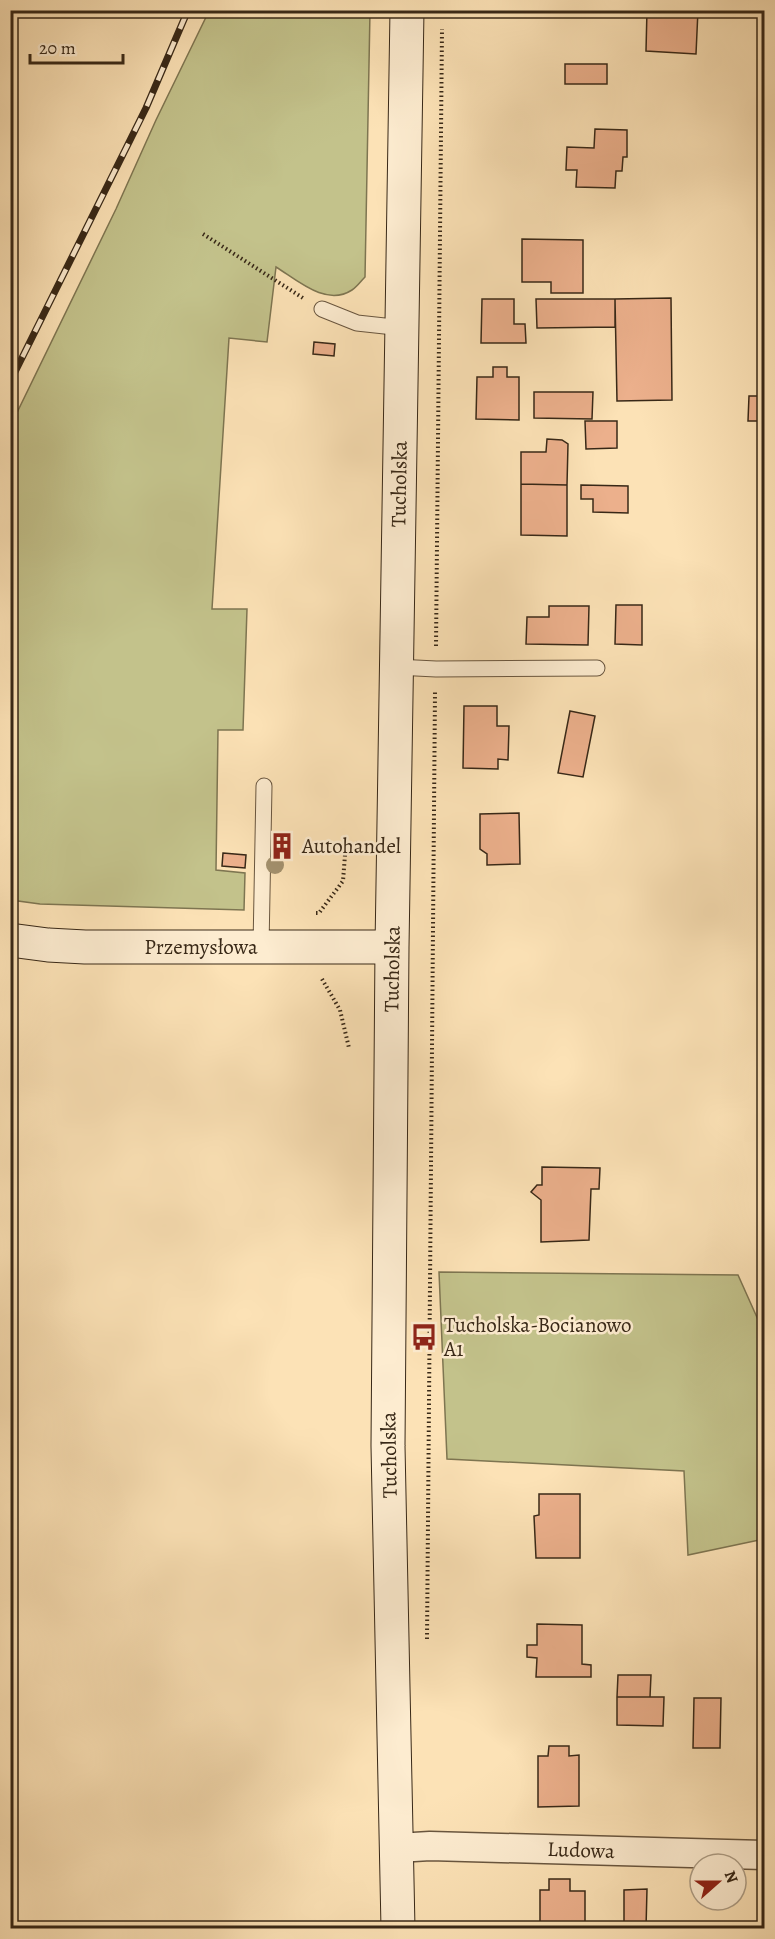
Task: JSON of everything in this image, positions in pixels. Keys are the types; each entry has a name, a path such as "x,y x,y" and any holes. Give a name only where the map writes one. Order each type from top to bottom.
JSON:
{"main road":[{"name":"Tucholska","path":"398,1929 388,1446 392,947 407,10"},
{"name":"Przemysłowa","path":"10,940 85,947 262,932 392,947"}],"street":[{"name":"Ludowa","path":"397,1848 430,1846 765,1855"}],"lane":[{"path":"322,309 357,323 403,328"},
{"path":"396,667 435,669 597,668"},
{"path":"262,932 264,786"}],"path":[{"path":"427,1647 442,21"},
{"path":"203,234 322,309"},
{"path":"262,932 319,913 343,881 345,855 360,841"},
{"path":"318,973 340,1010 349,1048"}],"shaded area":[{"path":"209,11 370,11 365,277 352,290 342,294 322,294 276,267 267,342 229,338 212,609 247,609 243,730 218,730 216,870 245,873 244,910 40,904 11,900 11,425"},
{"path":"439,1272 738,1275 764,1333 764,1539 688,1555 684,1471 447,1459"}],"building":[{"path":"647,10 698,10 696,54 646,51"},
{"path":"565,64 607,64 607,84 565,84"},
{"path":"595,129 627,130 627,157 623,157 622,171 616,171 615,188 576,187 577,170 566,170 567,147 594,148"},
{"path":"522,239 583,240 583,293 551,293 551,282 522,282"},
{"path":"671,298 672,400 617,401 615,299"},
{"path":"482,299 514,299 514,324 525,324 526,343 481,343"},
{"path":"536,299 615,299 615,327 537,328"},
{"path":"314,342 335,344 334,356 313,354"},
{"path":"493,367 507,367 507,377 519,377 519,420 476,419 477,377 493,377"},
{"path":"534,392 593,392 592,419 534,418"},
{"path":"749,396 764,396 764,421 748,421"},
{"path":"585,421 617,421 617,448 586,449"},
{"path":"547,439 562,440 568,444 567,485 521,484 521,452 546,452"},
{"path":"521,484 567,485 567,536 521,535"},
{"path":"581,485 628,486 628,513 593,512 593,499 581,499"},
{"path":"616,605 642,605 642,645 615,644"},
{"path":"549,606 589,606 588,645 526,644 527,617 549,617"},
{"path":"464,706 497,706 497,726 509,726 508,760 498,759 498,769 463,768"},
{"path":"570,711 595,716 583,777 558,773"},
{"path":"519,813 520,864 487,865 487,854 480,849 480,814"},
{"name":"Autohandel","path":"273,832 292,833 291,860 272,860"},
{"path":"223,853 246,855 245,868 222,866"},
{"path":"542,1167 600,1168 599,1189 591,1189 589,1240 541,1242 541,1200 531,1192 537,1185 542,1185"},
{"path":"539,1494 580,1494 580,1558 536,1558 534,1516 539,1515"},
{"path":"537,1624 582,1625 582,1664 591,1665 591,1677 536,1677 537,1658 527,1657 527,1645 537,1645"},
{"path":"618,1675 651,1675 650,1697 617,1697"},
{"path":"617,1697 664,1697 663,1726 617,1725"},
{"path":"694,1698 721,1698 720,1748 693,1748"},
{"path":"549,1746 569,1746 569,1756 579,1755 579,1806 538,1807 538,1756 548,1756"},
{"path":"549,1879 570,1879 570,1891 585,1891 585,1928 540,1928 540,1890 549,1890"},
{"path":"647,1889 646,1928 624,1928 624,1890"}],"railway":[{"path":"10,382 146,108 188,10"}],"place":[{"name":"Autohandel","path":"282,846"},
{"name":"Tucholska-Bocianowo A1","path":"424,1337"}]}
